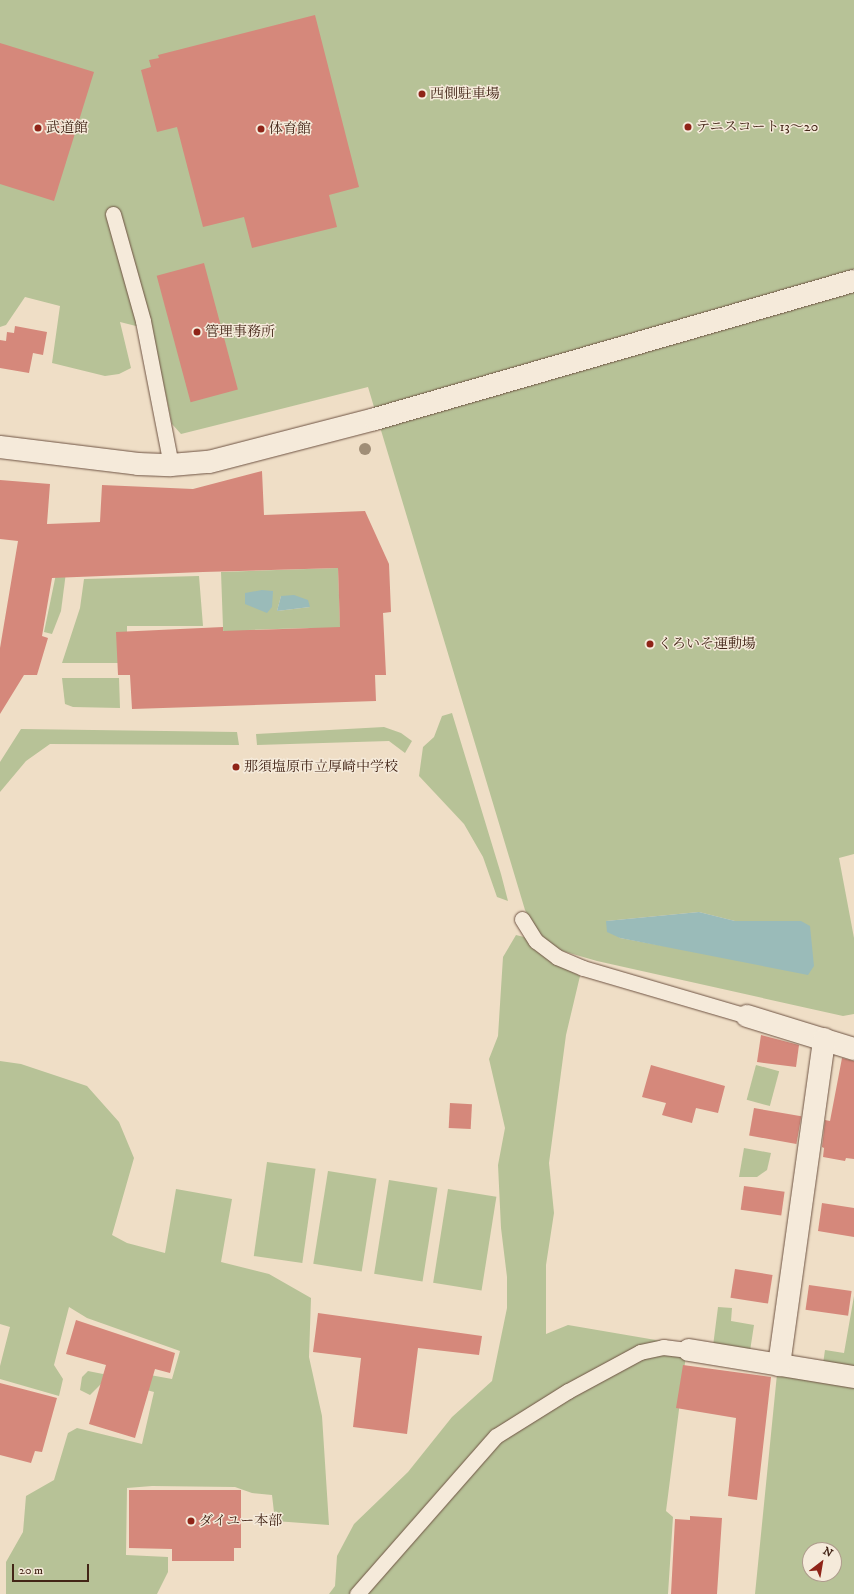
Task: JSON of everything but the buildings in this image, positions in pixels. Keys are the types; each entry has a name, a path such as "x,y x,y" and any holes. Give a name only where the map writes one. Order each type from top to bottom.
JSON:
{"street":[{"path":"0,447 171,465 209,462 375,419 854,281"},
{"path":"747,1016 854,1049"},
{"path":"779,1365 824,1040"},
{"path":"689,1350 854,1377"}],"lane":[{"path":"113,214 143,321 171,465"},
{"path":"522,919 536,941 558,957 584,968 747,1016"},
{"path":"357,1594 496,1436 568,1390 640,1352 663,1347 689,1350"}],"green space":[{"name":"くろいそ運動場","path":"0,0 854,0 854,854 839,858 854,938 854,1014 843,1016 597,961 559,950 541,936 525,910 368,387 181,434 172,424 152,330 120,322 131,368 119,374 105,376 52,363 60,306 25,297 6,325 0,327","holes":["699,912 735,921 801,921 664,946 620,938 606,921"]},
{"path":"69,549 61,611 52,634 44,632 61,550"},
{"path":"338,568 341,651 308,628 248,630 248,654 224,655 221,572","holes":["281,596 310,607 277,611"]},
{"path":"199,576 203,626 127,626 127,663 62,663 80,608 84,579"},
{"path":"62,678 119,678 120,708 73,707 65,704"},
{"path":"452,713 508,901 497,897 483,857 464,824 419,776 423,747 434,737 442,716"},
{"path":"384,727 401,733 412,741 405,753 389,741 257,745 256,734"},
{"path":"21,729 237,732 239,745 50,744 26,761 0,792 0,762"},
{"path":"516,935 524,937 555,963 580,976 566,1035 549,1163 554,1213 546,1265 546,1334 568,1325 685,1345 686,1355 666,1511 673,1517 668,1594 329,1594 335,1586 337,1556 354,1524 408,1472 452,1417 492,1381 507,1308 507,1277 501,1228 498,1165 505,1128 489,1059 498,1036 503,957"},
{"path":"0,1061 21,1064 87,1086 119,1122 134,1158 112,1235 127,1243 165,1253 176,1189 232,1199 221,1262 269,1274 311,1298 309,1357 322,1416 329,1525 275,1521 272,1495 252,1493 235,1487 152,1486 127,1488 126,1555 168,1557 168,1572 157,1594 6,1594 6,1562 23,1532 26,1496 54,1480 68,1433 77,1428 142,1444 154,1392 106,1379 90,1395 80,1390 82,1377 88,1371 103,1374 117,1369 172,1379 180,1351 87,1318 69,1307 54,1365 63,1379 59,1396 0,1379 0,1366 10,1327 0,1324"},
{"path":"756,1065 779,1071 770,1106 747,1100"},
{"path":"744,1148 771,1153 767,1170 757,1177 739,1177"},
{"path":"267,1162 316,1169 302,1263 254,1256"},
{"path":"328,1171 376,1179 362,1272 313,1264"},
{"path":"389,1180 437,1188 423,1281 374,1274"},
{"path":"448,1189 496,1197 482,1290 433,1283"},
{"path":"854,1296 854,1369 823,1364 825,1350 844,1353"},
{"path":"718,1307 732,1308 731,1321 754,1325 750,1351 713,1346"},
{"path":"777,1374 854,1387 854,1594 755,1594"}],"water":[{"path":"262,590 273,591 272,607 267,613 245,604 245,593"},
{"path":"294,595 308,600 310,607 277,611 281,596"},
{"path":"699,912 735,921 801,921 810,926 814,966 808,975 620,938 607,932 606,921"}],"place":[{"name":"西側駐車場","path":"422,94"},
{"name":"テニスコート13～20","path":"688,127"},
{"name":"武道館","path":"38,128"},
{"name":"体育館","path":"261,129"},
{"name":"管理事務所","path":"197,332"},
{"name":"くろいそ運動場","path":"650,644"},
{"name":"那須塩原市立厚崎中学校","path":"236,767"},
{"name":"ダイユー本部","path":"191,1521"}]}
